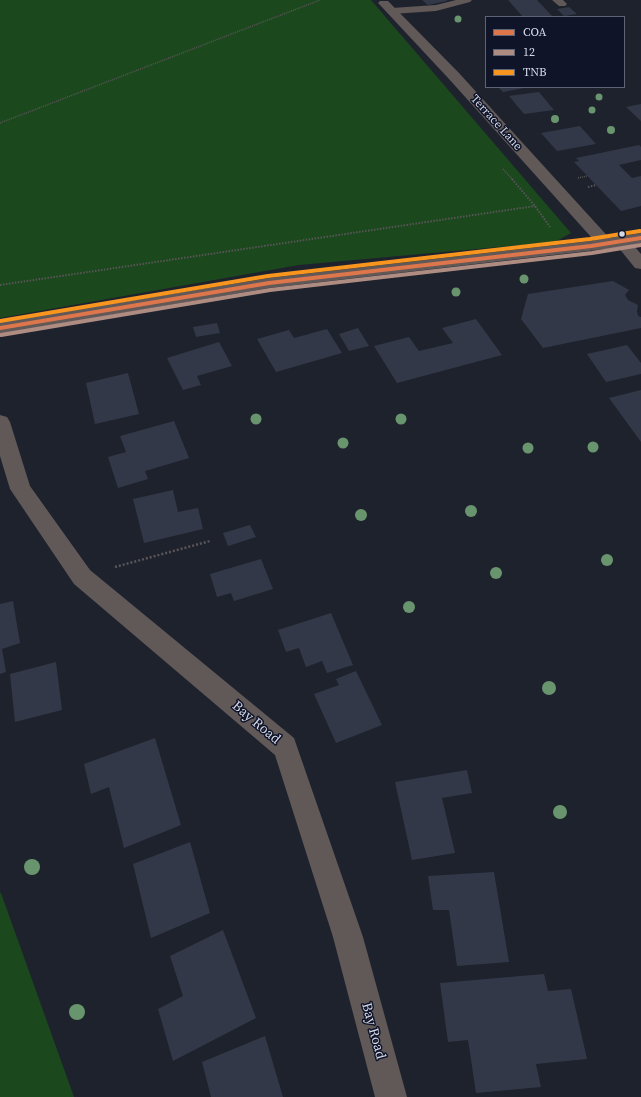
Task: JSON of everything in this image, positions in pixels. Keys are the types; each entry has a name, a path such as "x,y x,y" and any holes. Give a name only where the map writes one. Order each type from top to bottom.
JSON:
{"street":[{"name":"Terrace Lane","path":"388,7 614,243 641,264"},
{"path":"0,328 269,284 614,243 641,238"},
{"name":"Bay Road","path":"0,422 20,489 82,576 285,748 348,937 391,1097"}],"lane":[{"path":"388,7 436,8 467,0"}],"path":[{"path":"0,123 320,0"},
{"path":"0,285 535,206 554,232"},
{"path":"82,576 210,541"}],"green space":[{"path":"0,0 371,0 571,233 555,242 299,265 0,318"},
{"path":"1,893 74,1097 0,1097"}],"building":[{"path":"422,0 447,0 447,1 428,5"},
{"path":"508,0 537,0 552,16 522,16"},
{"path":"569,7 577,14 564,16 557,9"},
{"path":"499,88 524,88 503,92"},
{"path":"539,92 554,110 524,114 509,96"},
{"path":"641,104 641,121 626,107"},
{"path":"580,126 596,144 557,151 541,133"},
{"path":"639,145 641,147 641,160 619,165 632,178 641,176 641,206 621,211 574,162 579,161 576,158"},
{"path":"613,281 629,290 625,295 628,300 638,305 637,311 638,316 641,317 641,328 543,348 521,319 528,294"},
{"path":"476,319 502,355 397,383 374,346 409,337 419,351 453,343 442,328"},
{"path":"217,323 220,333 196,337 193,327"},
{"path":"358,328 369,346 349,351 339,334"},
{"path":"327,329 342,353 276,372 257,339 289,330 294,338"},
{"path":"219,342 232,366 197,376 201,385 183,390 167,358"},
{"path":"627,345 641,363 641,374 606,382 587,354"},
{"path":"128,373 139,414 95,424 86,383"},
{"path":"641,390 641,442 609,398"},
{"path":"174,421 189,458 145,471 148,479 118,488 108,457 126,452 120,436"},
{"path":"173,490 178,512 198,508 203,529 144,543 133,499"},
{"path":"250,525 256,537 228,546 223,533"},
{"path":"261,559 273,589 234,601 231,593 217,597 210,574"},
{"path":"13,601 20,643 2,649 6,672 0,674 0,604"},
{"path":"331,613 353,665 327,673 322,661 306,667 299,648 286,652 278,630"},
{"path":"56,662 62,710 15,722 10,674"},
{"path":"356,671 382,725 336,743 314,694 339,685 336,679"},
{"path":"155,738 181,825 124,848 109,787 91,794 84,764"},
{"path":"467,770 472,793 442,798 455,853 412,860 395,782"},
{"path":"190,842 210,913 151,938 133,864"},
{"path":"494,872 509,962 457,966 449,910 433,910 428,876"},
{"path":"223,930 256,1018 173,1061 158,1009 183,996 170,956"},
{"path":"544,974 548,991 571,989 587,1059 536,1064 541,1087 476,1093 468,1040 448,1042 440,983"},
{"path":"265,1036 283,1097 211,1097 202,1062"}],"transit line":[{"name":"TNB","path":"0,321 268,276 590,239 640,231"},
{"name":"COA","path":"0,328 269,283 591,246 641,238"},
{"name":"12","path":"1,335 270,290 592,253 641,245"}]}
